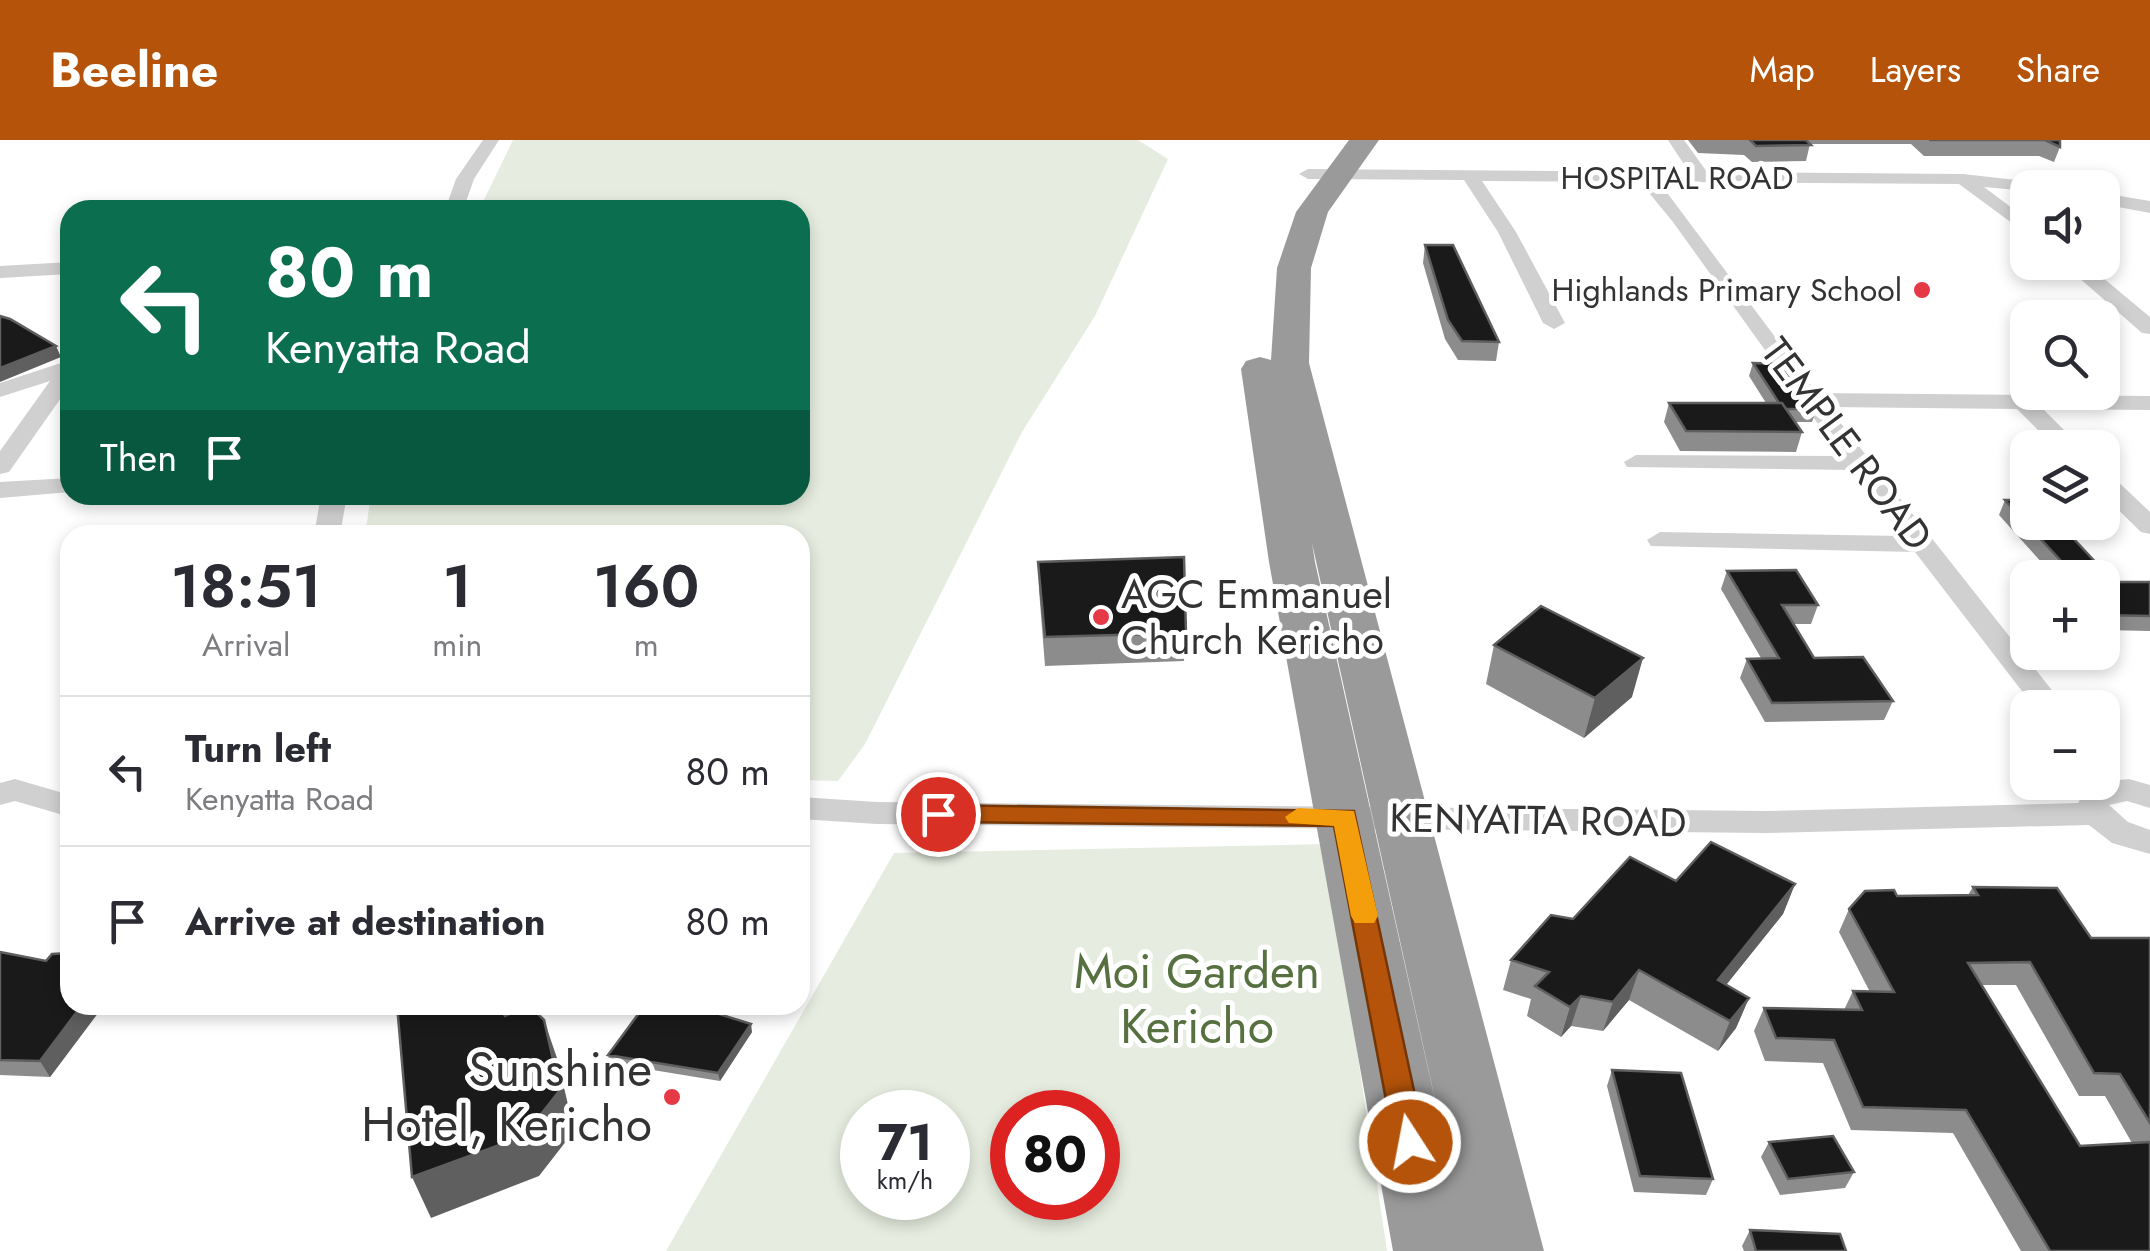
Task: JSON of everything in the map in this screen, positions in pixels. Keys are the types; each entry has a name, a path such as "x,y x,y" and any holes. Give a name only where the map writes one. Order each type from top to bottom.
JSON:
{"highway":[{"path":"1335,157 1264,266 1256,310 1261,376 1280,497 1432,1251"},
{"path":"1335,157 1294,268 1290,363 1506,1251"}],"street":[{"path":"458,200 465,179 491,140"},
{"path":"1676,140 1702,178"},
{"name":"HOSPITAL ROAD","path":"1335,157 1471,176 1963,180 2010,185"},
{"path":"1471,176 1507,232 1554,323"},
{"name":"TEMPLE ROAD","path":"1646,178 1680,218 1810,400 2037,690"},
{"path":"1963,180 2010,215"},
{"path":"2120,201 2150,207"},
{"path":"0,272 60,269"},
{"path":"2092,280 2150,328"},
{"path":"0,390 60,370"},
{"path":"0,468 60,383"},
{"path":"1810,400 2010,404"},
{"path":"2120,402 2150,402"},
{"path":"2031,410 2052,430"},
{"path":"1636,462 1859,462"},
{"path":"0,490 60,486"},
{"path":"2120,497 2150,526"},
{"path":"1660,540 1923,544"},
{"path":"0,794 15,790 60,803"},
{"name":"KENYATTA ROAD","path":"2120,794 2150,797"},
{"name":"KENYATTA ROAD","path":"810,809 877,813 1766,822 2015,800"},
{"path":"2107,800 2114,830 2150,842"}],"green space":[{"path":"513,140 1138,140 1168,159 1095,316 1022,432 865,744 838,781 810,780 810,525 366,525 370,505 810,505 810,200 484,200"},
{"name":"Moi Garden Kericho","path":"1326,844 1387,1251 666,1251 801,1015 810,1015 810,1000 894,853"}],"building":[{"path":"1750,140 1806,140 1811,145 1756,146"},
{"path":"1425,245 1453,245 1499,342 1462,341 1448,320"},
{"path":"0,316 10,319 56,346 0,368"},
{"path":"1753,363 1784,364 1817,409 1786,409"},
{"path":"1669,403 1782,403 1802,432 1686,431"},
{"path":"2042,540 2075,540 2093,560 2060,560"},
{"path":"1184,557 1186,633 1045,637 1038,562"},
{"path":"1796,570 1818,605 1782,605 1814,658 1863,657 1893,701 1772,703 1747,659 1779,658 1727,571"},
{"path":"2120,582 2150,582 2150,616 2120,615"},
{"path":"1541,606 1643,658 1595,698 1494,645"},
{"path":"1711,842 1795,884 1718,980 1749,998 1730,1021 1639,970 1613,1002 1581,996 1570,1007 1535,986 1549,972 1511,960 1551,915 1573,919 1630,857 1676,881"},
{"path":"1973,887 2057,888 2091,938 2150,938 2150,1123 2120,1074 2094,1073 2030,962 1968,963 2080,1146 2150,1142 2150,1251 2050,1251 1966,1110 1863,1107 1834,1040 1776,1038 1764,1008 1862,1010 1853,991 1894,992 1849,909 1865,891 1894,890 1897,896 1978,895"},
{"path":"0,952 46,961 52,954 60,954 60,1015 74,1015 40,1061 0,1060"},
{"path":"398,1015 539,1015 544,1020 560,1090 524,1136 412,1177"},
{"path":"638,1015 722,1015 751,1024 718,1073 608,1055"},
{"path":"1612,1070 1681,1073 1713,1179 1640,1176"},
{"path":"1833,1136 1854,1172 1788,1179 1769,1142"},
{"path":"1750,1230 1840,1234 1846,1251 1756,1251"}],"slow traffic":[{"path":"1298,817 1345,817 1365,916"}],"place":[{"name":"Highlands Primary School","path":"1922,290"},
{"name":"AGC Emmanuel Church Kericho","path":"1101,617"},
{"name":"Sunshine Hotel, Kericho","path":"672,1097"}],"route":[{"path":"938,814 1345,817 1410,1142"}]}
